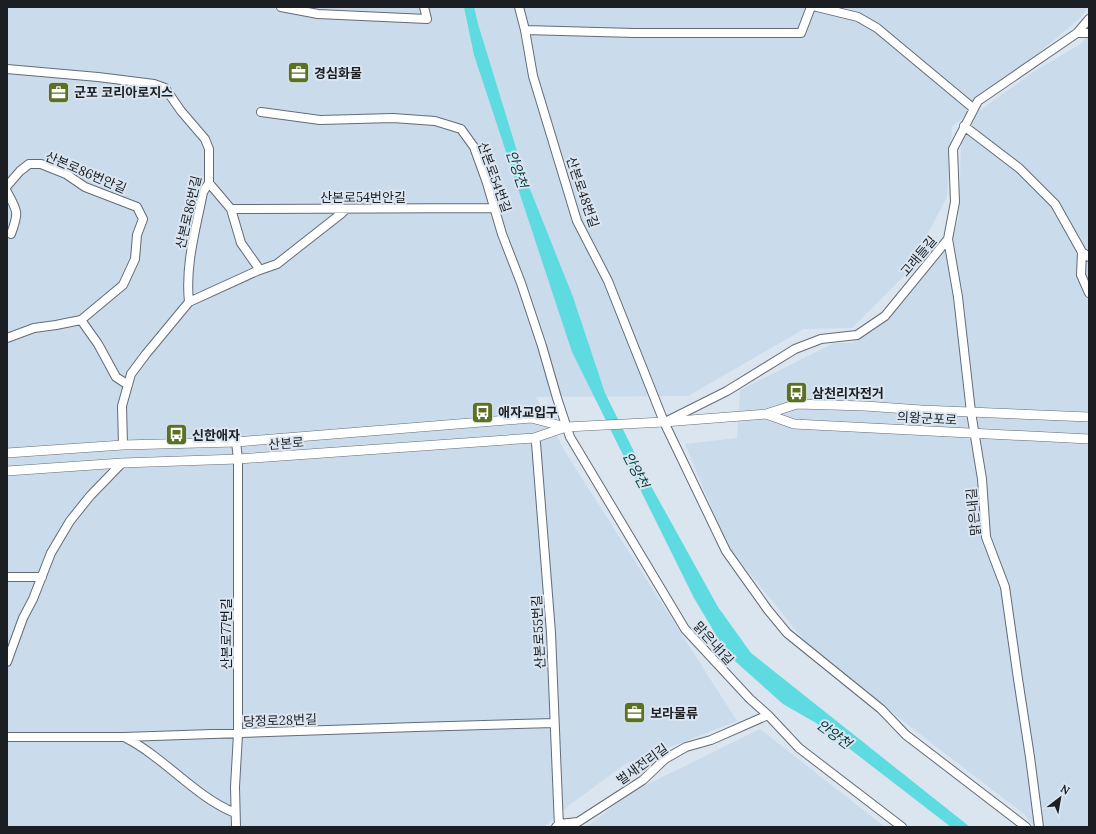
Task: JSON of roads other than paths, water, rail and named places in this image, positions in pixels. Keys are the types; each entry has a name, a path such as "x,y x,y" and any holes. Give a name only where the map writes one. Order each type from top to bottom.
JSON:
{"street":[{"path":"281,7 318,14 427,19 424,7"},
{"name":"산본로48번길","path":"519,7 525,30 533,76 577,221 608,281 664,422"},
{"path":"525,30 634,33 801,33 811,7"},
{"path":"817,7 858,17 877,28 973,108"},
{"name":"고래들길","path":"664,422 727,391 795,349 821,339 858,335 884,316 948,239 955,202 953,150 973,108 978,101 1077,33 1089,19"},
{"path":"1077,33 1089,33"},
{"name":"산본로86번길","path":"7,69 98,77 154,84 165,88 180,111 205,139 209,149 209,183 203,192 188,265 189,302"},
{"name":"산본로54번길","path":"261,112 320,120 393,118 435,121 460,129 474,147 487,183 502,234 521,283 542,346 566,427"},
{"path":"964,126 1019,168 1055,204 1082,252 1089,257"},
{"name":"산본로86번안길","path":"7,186 20,171 30,164 41,164 66,174 85,187 136,207 143,219 137,235 135,259 122,285 81,320"},
{"path":"209,183 231,209 241,243 260,270"},
{"path":"7,192 17,210 17,219 11,234"},
{"name":"산본로54번안길","path":"231,209 494,208"},
{"path":"123,445 122,406 131,374 189,302 260,270 278,264 346,209"},
{"name":"맑은내길","path":"948,239 958,296 971,412 982,479 986,536 1005,587 1039,827"},
{"path":"1082,252 1081,275 1089,293"},
{"path":"7,338 34,328 81,320 98,344 116,377 128,385"},
{"name":"의왕군포로","path":"576,427 766,414 797,404 1089,417"},
{"name":"의왕군포로","path":"766,414 794,424 1089,439"},
{"name":"산본로","path":"7,453 123,445 236,442 531,418 566,427 576,427"},
{"path":"664,422 726,551 768,610 787,633 881,709 906,735 1026,827"},
{"name":"산본로","path":"7,471 238,459 534,438 566,427"},
{"name":"맑은내1길","path":"566,427 570,437 685,629 750,699 768,715 799,748 902,827"},
{"name":"산본로55번길","path":"534,438 536,443 551,633 558,826"},
{"name":"산본로77번길","path":"236,442 238,459 238,734 235,813 236,827"},
{"path":"7,662 23,618 42,577 51,553 70,522 90,496 122,464"},
{"path":"7,576 42,577"},
{"name":"벌새전리길","path":"558,826 578,822 643,780 666,759 686,747 711,740 768,715"},
{"name":"당정로28번길","path":"7,737 124,737 554,723"},
{"path":"124,737 149,752 213,802 235,813"}],"water":[{"name":"안양천","path":"464,7 474,7 524,174 573,297 605,393 651,486 718,607 751,653 970,827 951,827 816,723 783,704 736,662 722,645 694,598 572,352 474,55"}],"place":[{"name":"경심화물","path":"299,73"},
{"name":"군포 코리아로지스","path":"58,92"},
{"name":"삼천리자전거","path":"796,393"},
{"name":"애자교입구","path":"483,412"},
{"name":"신한애자","path":"176,435"},
{"name":"보라물류","path":"635,713"}]}
